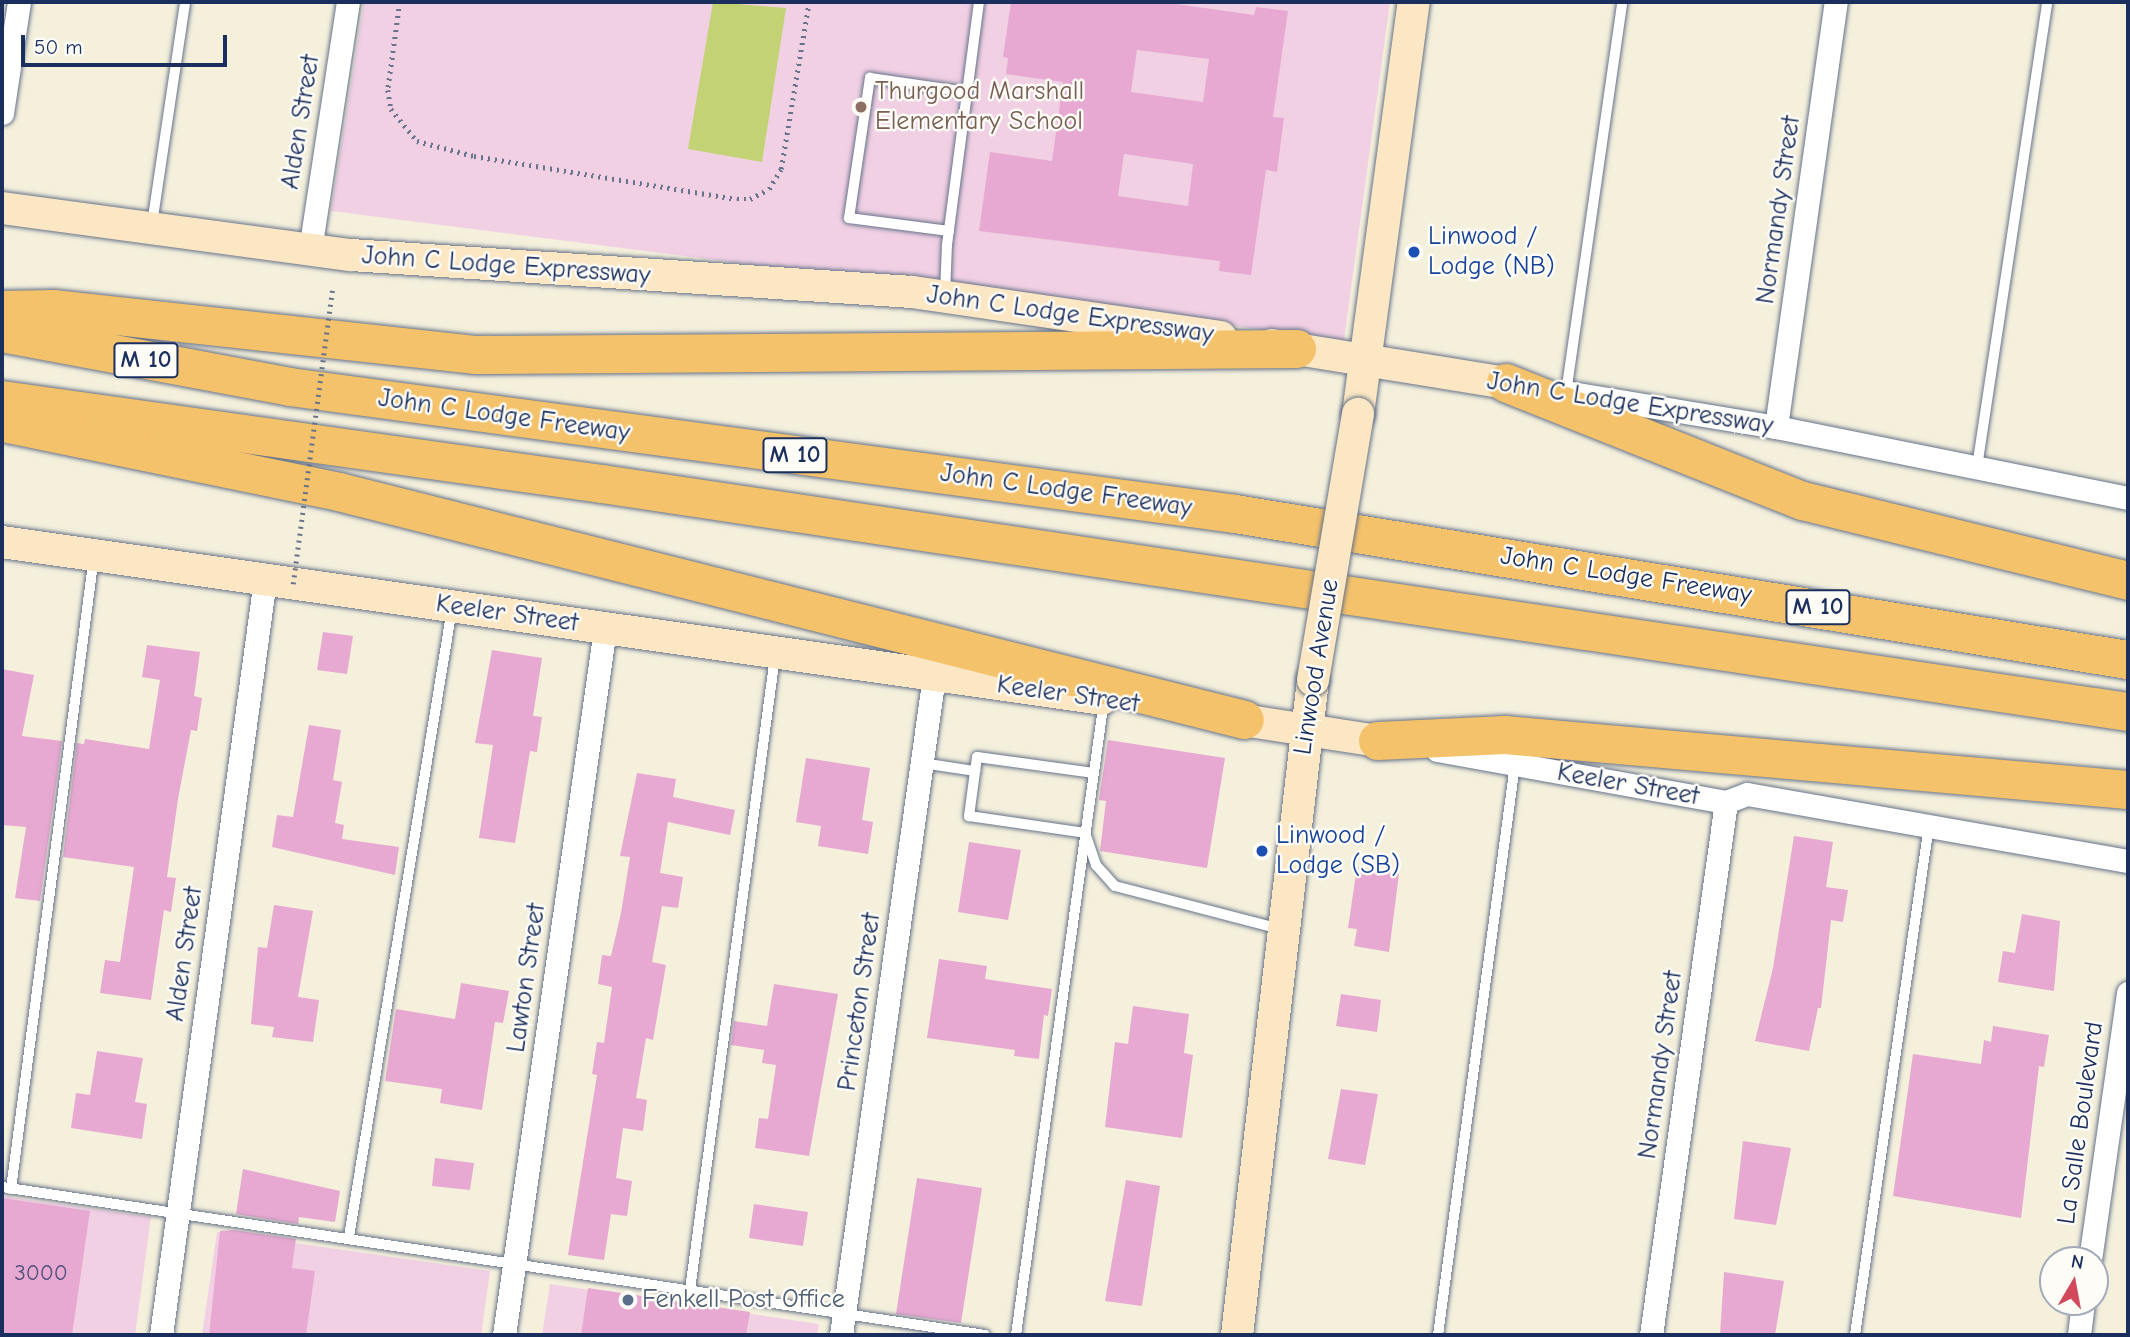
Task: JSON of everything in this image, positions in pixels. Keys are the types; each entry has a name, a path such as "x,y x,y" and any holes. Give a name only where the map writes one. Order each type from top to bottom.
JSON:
{"highway":[{"path":"2,310 52,309 475,355 1297,349"},
{"name":"John C Lodge Freeway","path":"2,334 290,387 1235,514 2128,660"},
{"path":"1506,383 1802,501 2128,581"},
{"name":"John C Lodge Freeway","path":"2,400 589,482 2128,712"},
{"path":"2,422 352,495 1245,720"},
{"path":"1378,741 1505,735 2128,790"}],"main road":[{"name":"Linwood Avenue","path":"1237,1335 1286,931 1306,729 1366,362 1414,2"},
{"name":"John C Lodge Expressway","path":"2,208 310,250 945,296 1506,383"},
{"name":"Keeler Street","path":"2,542 1378,741"}],"street":[{"path":"2,113 19,2"},
{"name":"Alden Street","path":"310,250 348,2"},
{"name":"Normandy Street","path":"1776,427 1836,2"},
{"name":"John C Lodge Expressway","path":"1506,383 1776,427 2128,498"},
{"name":"Alden Street","path":"161,1335 279,582"},
{"name":"Lawton Street","path":"504,1335 605,629"},
{"name":"Princeton Street","path":"843,1324 934,676"},
{"name":"Keeler Street","path":"1378,741 1726,802 1747,794 2128,861"},
{"name":"Normandy Street","path":"1651,1335 1726,802"},
{"name":"La Salle Boulevard","path":"2092,1246 2128,993"},
{"path":"2079,1335 2082,1316"}],"lane":[{"path":"151,228 185,2"},
{"path":"945,296 949,231 979,2"},
{"path":"1566,393 1622,2"},
{"path":"1977,467 2047,2"},
{"path":"949,231 849,218 870,78 967,92"},
{"path":"94,555 6,1188 349,1237 690,1290 843,1324 985,1335"},
{"path":"349,1237 452,607"},
{"path":"690,1290 775,653"},
{"path":"1016,1335 1104,700"},
{"path":"1084,833 969,816 977,757 1094,773"},
{"path":"922,763 975,771"},
{"path":"1438,1335 1516,765"},
{"path":"1855,1335 1929,825"},
{"path":"1084,833 1096,865 1115,886 1286,931"}],"path":[{"path":"400,2 388,90 391,109 417,141 474,156 737,199 750,199 769,189 781,169 809,2"},
{"path":"279,582 333,286"}],"shaded area":[{"name":"Thurgood Marshall Elementary School","path":"364,2 1390,2 1344,340 331,211"},
{"path":"2,1196 151,1217 135,1335 2,1335"},
{"path":"217,1232 490,1271 481,1335 202,1335"},
{"name":"Fenkell Post Office","path":"550,1284 819,1324 817,1335 542,1335"}],"green space":[{"path":"713,2 786,8 762,162 688,149"}],"building":[{"name":"Thurgood Marshall Elementary School","path":"1011,2 1162,2 1254,15 1256,7 1288,11 1273,117 1284,118 1277,172 1266,170 1251,275 1219,271 1220,261 979,231 990,152 1052,161 1063,82 1006,74 1008,58 1003,57","holes":["1137,50 1209,59 1203,102 1131,92","1124,154 1193,164 1188,206 1118,196"]},
{"path":"323,632 353,636 347,674 317,670"},
{"path":"147,645 200,652 194,696 202,698 197,731 191,730 178,799 167,877 176,878 171,912 164,910 151,1000 100,993 105,960 120,962 134,867 63,857 77,743 84,744 85,739 149,749 160,680 142,677"},
{"path":"492,650 542,658 533,716 542,717 537,752 530,751 515,843 479,838 493,745 475,743"},
{"path":"2,669 34,675 22,736 62,741 40,901 15,898 26,827 2,825"},
{"path":"309,725 341,730 333,780 342,782 335,823 344,825 342,839 399,847 395,875 272,847 277,815 293,817"},
{"path":"1108,740 1225,758 1207,868 1100,851 1106,801 1099,800"},
{"path":"806,758 870,768 862,820 873,822 868,854 818,846 821,826 796,822"},
{"path":"637,773 676,779 673,797 735,810 730,835 668,822 660,873 683,877 678,908 662,906 652,962 666,965 653,1040 646,1038 636,1098 647,1100 643,1131 623,1128 616,1178 632,1181 627,1216 611,1214 604,1260 568,1255 597,1075 592,1074 597,1042 604,1043 612,987 598,984 602,955 611,956 621,913 630,857 620,856"},
{"path":"1794,836 1833,842 1826,887 1848,890 1843,922 1831,920 1821,1008 1818,1008 1809,1051 1755,1041 1773,968"},
{"path":"969,842 1021,850 1008,920 958,912"},
{"path":"1357,867 1399,874 1389,952 1354,946 1357,929 1348,928"},
{"path":"274,905 313,911 298,997 319,1000 313,1042 272,1037 274,1027 251,1024 258,947 267,948"},
{"path":"2022,914 2060,921 2054,991 1998,982 2003,951 2015,953"},
{"path":"939,959 987,966 985,979 1052,989 1048,1016 1044,1015 1039,1059 1014,1056 1015,1050 927,1038"},
{"path":"461,983 509,991 503,1023 495,1022 482,1110 440,1103 442,1089 385,1081 396,1009 455,1019"},
{"path":"774,984 838,994 809,1156 755,1148 759,1118 768,1119 776,1065 762,1063 764,1050 731,1045 734,1021 767,1026"},
{"path":"1341,994 1381,1000 1377,1032 1336,1026"},
{"path":"1133,1006 1189,1014 1184,1053 1193,1055 1182,1138 1105,1127 1115,1042 1128,1044"},
{"path":"1993,1026 2049,1035 2044,1067 2039,1066 2021,1218 1893,1196 1913,1054 1981,1064 1984,1040 1991,1042"},
{"path":"97,1051 143,1058 135,1102 147,1104 142,1139 71,1128 76,1093 90,1095"},
{"path":"1341,1089 1378,1094 1365,1165 1328,1159"},
{"path":"1743,1141 1791,1148 1776,1225 1734,1219"},
{"path":"435,1158 474,1163 470,1190 432,1186"},
{"path":"243,1169 340,1191 335,1222 299,1217 298,1224 236,1214"},
{"path":"917,1178 982,1188 961,1323 896,1314"},
{"path":"1126,1180 1160,1186 1142,1306 1105,1301"},
{"path":"2,1198 90,1211 72,1335 2,1335"},
{"path":"754,1204 808,1212 803,1246 749,1238"},
{"path":"234,1230 296,1239 292,1268 315,1271 306,1335 209,1335 220,1231"},
{"path":"1724,1272 1784,1281 1775,1335 1720,1335"},
{"name":"Fenkell Post Office","path":"588,1288 750,1312 746,1335 581,1335"}],"place":[{"name":"Thurgood Marshall Elementary School","path":"861,107"},
{"name":"Linwood / Lodge (NB)","path":"1414,252"},
{"name":"Linwood / Lodge (SB)","path":"1262,851"},
{"name":"Fenkell Post Office","path":"628,1300"}]}
